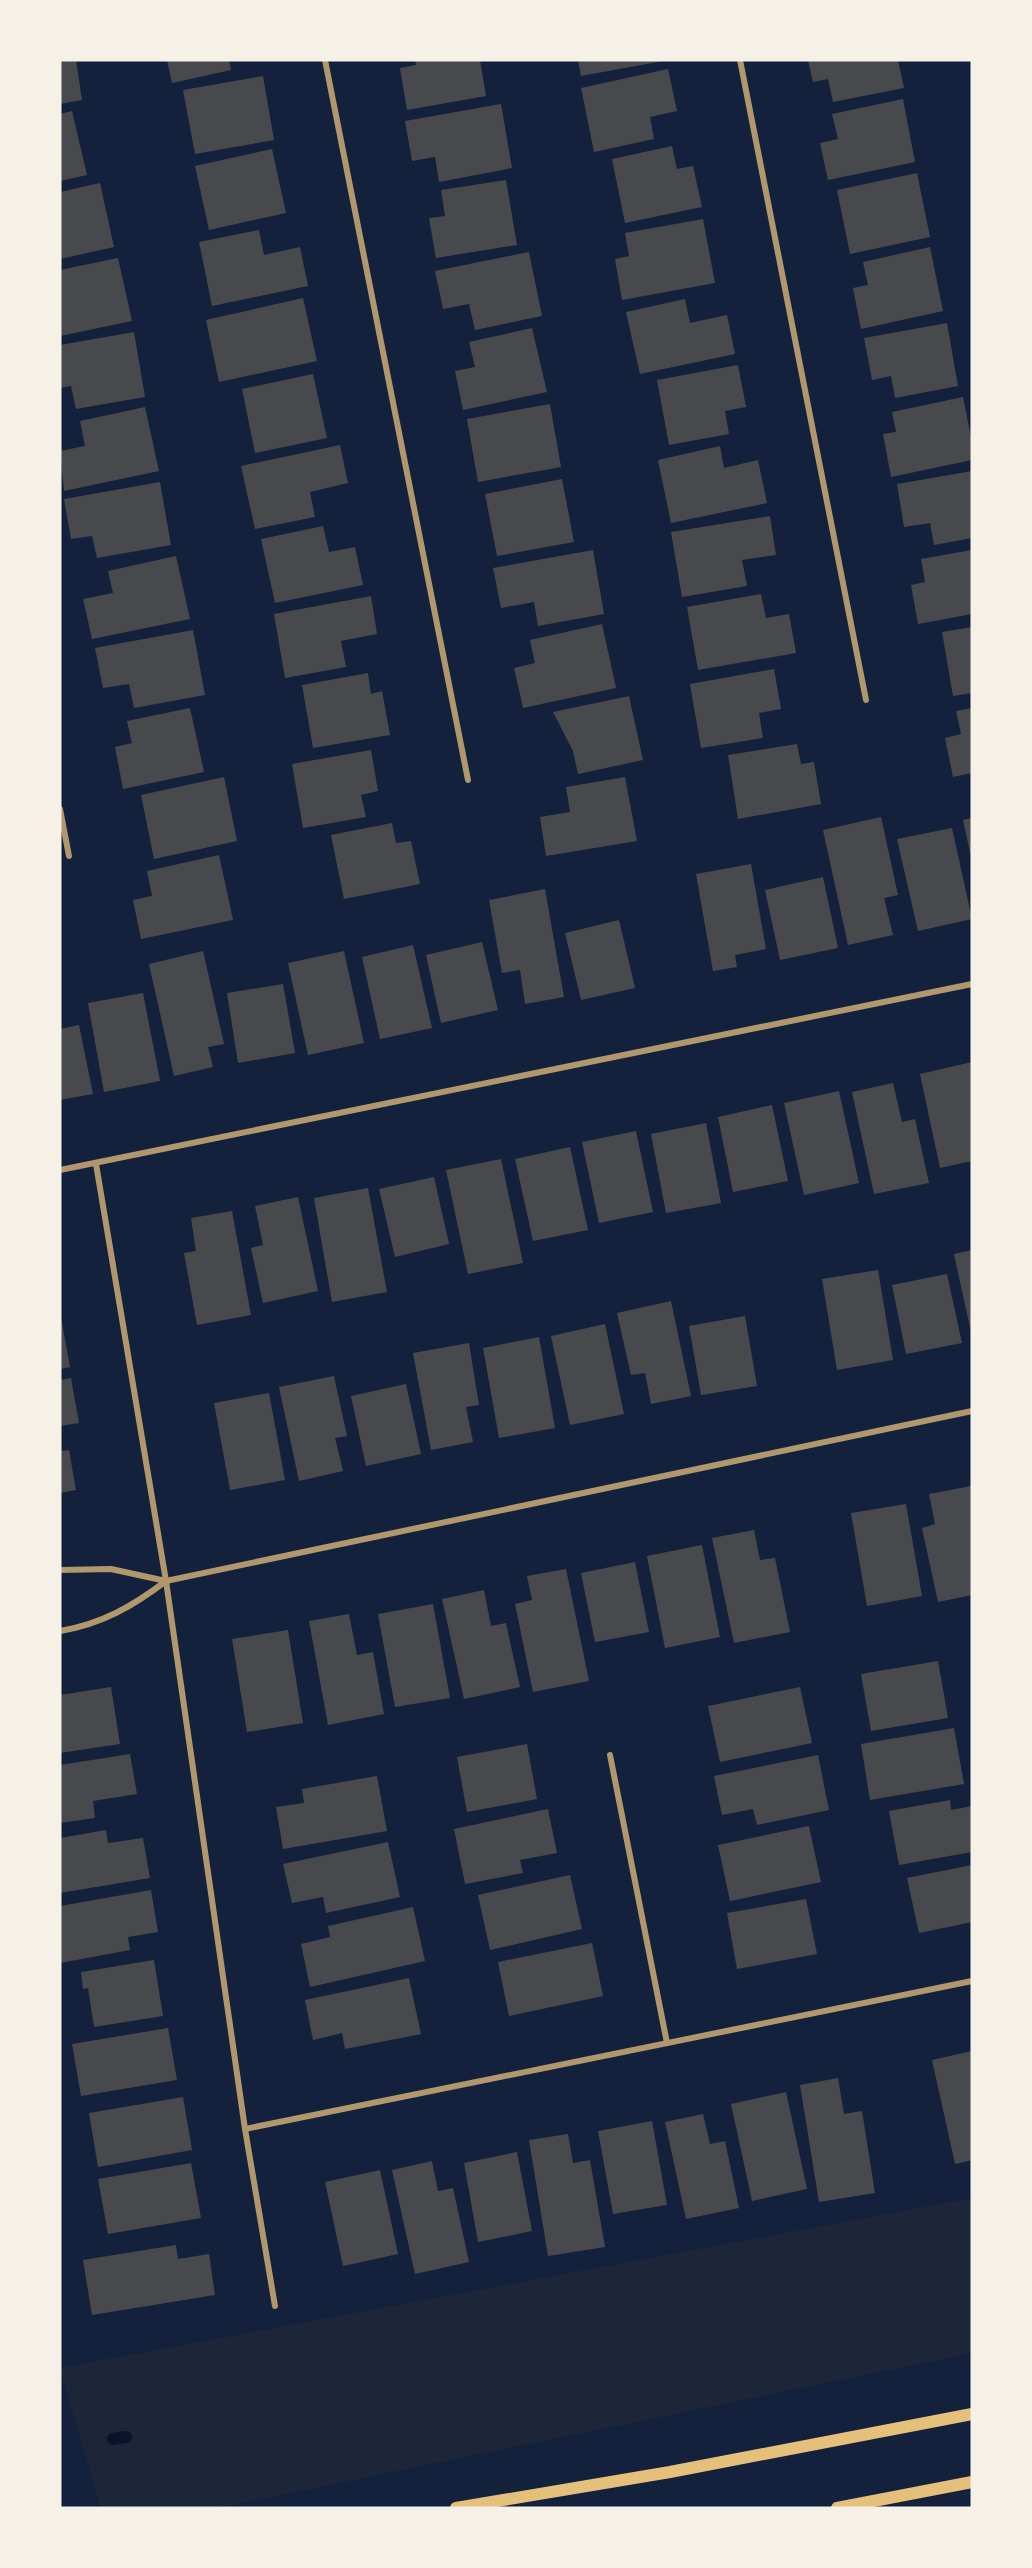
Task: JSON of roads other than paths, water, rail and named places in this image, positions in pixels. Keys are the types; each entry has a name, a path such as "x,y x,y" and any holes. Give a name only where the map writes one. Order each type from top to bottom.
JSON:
{"main road":[{"path":"456,2508 670,2472 972,2414"},
{"path":"837,2508 972,2482"}],"street":[{"path":"325,60 468,780"},
{"path":"740,60 866,700"},
{"path":"60,809 69,856"},
{"path":"60,1170 972,984"},
{"path":"96,1164 166,1581 245,2129 275,2306"},
{"path":"60,1631 108,1619 130,1607 166,1581 972,1411"},
{"path":"60,1570 111,1569 166,1581"},
{"path":"610,1755 668,2043"},
{"path":"245,2129 972,1981"}],"waterway":[{"path":"113,2439 126,2437"}]}
